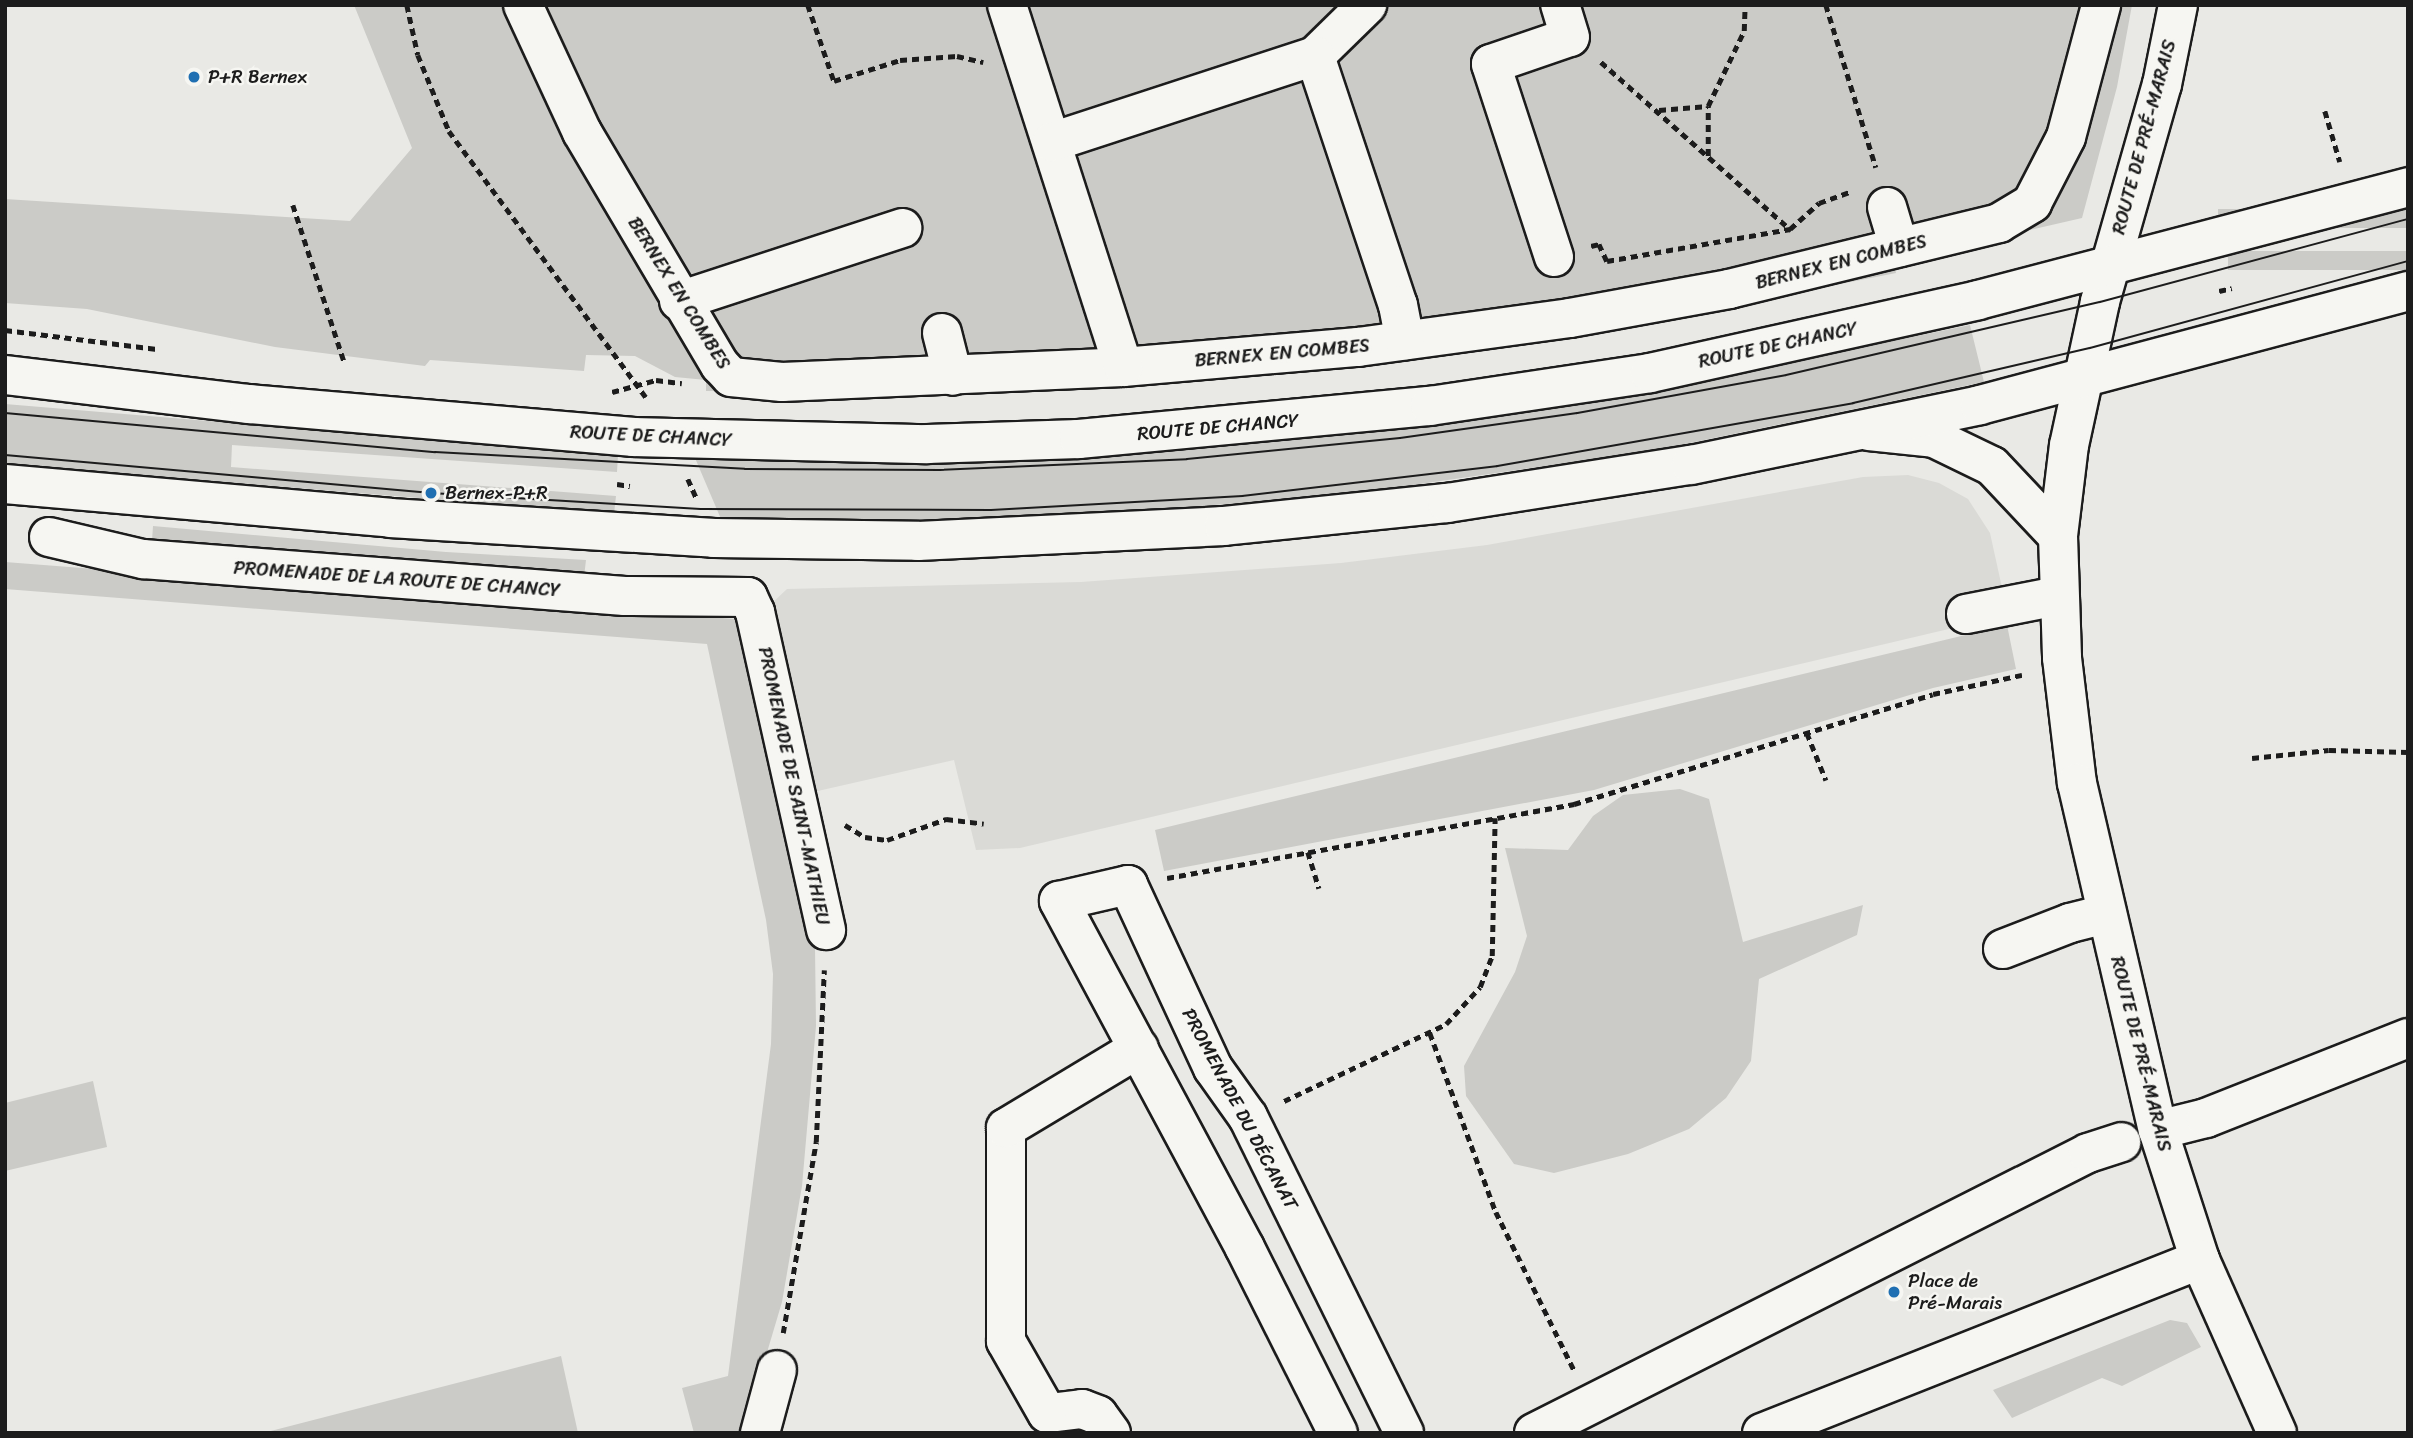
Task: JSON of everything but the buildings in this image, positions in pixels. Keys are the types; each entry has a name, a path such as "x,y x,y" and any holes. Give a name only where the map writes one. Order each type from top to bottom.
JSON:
{"street":[{"name":"BERNEX EN COMBES","path":"523,5 582,132 679,301 731,377 782,382 1123,367 1405,340 1570,318 1729,289 1999,223 2032,203 2066,138 2101,5"},
{"path":"1007,5 1123,367"},
{"path":"1052,142 1315,56 1367,5"},
{"name":"ROUTE DE PRÉ-MARAIS","path":"2178,5 2162,84 2109,267 2083,380 2066,465 2058,536 2058,596 2077,783 2158,1130 2200,1260 2277,1433"},
{"path":"1554,257 1491,64 1565,21"},
{"path":"1315,56 1398,305 1405,340"},
{"name":"ROUTE DE CHANCY","path":"5,375 261,405 671,439 927,444 1079,439 1430,406 1650,373 2109,267 2408,187"},
{"path":"1875,193 1899,247"},
{"path":"679,301 902,228"},
{"path":"5,484 390,518 714,538 918,541 1237,525 1549,489 1860,430 2083,380 2408,291"},
{"path":"942,333 953,376"},
{"path":"1860,430 1934,438 1992,466 2058,536"},
{"name":"PROMENADE DE LA ROUTE DE CHANCY","path":"49,537 157,560 625,596 748,597"},
{"path":"1966,614 2058,596"},
{"name":"PROMENADE DE SAINT-MATHIEU","path":"748,597 755,612 827,930"},
{"path":"1128,884 1059,901 1139,1048 1338,1433"},
{"name":"PROMENADE DU DÉCANAT","path":"1128,884 1213,1068 1248,1117 1404,1433"},
{"path":"2003,949 2070,923 2107,914"},
{"path":"2158,1130 2206,1118 2408,1038"},
{"path":"1111,1433 1098,1415 1082,1409 1047,1413 1006,1341 1006,1128 1139,1048"},
{"path":"1534,1433 2088,1153 2121,1142"},
{"path":"1762,1433 2200,1260"},
{"path":"760,1433 777,1370"}],"path":[{"path":"407,5 418,55 449,131 635,385 671,439 714,538"},
{"path":"808,5 834,81 900,60 957,56 1029,72"},
{"path":"1709,157 1708,106 1744,31 1745,5"},
{"path":"1554,257 1599,244 1607,261 1790,229 1819,203 1875,193 1826,5"},
{"path":"1565,21 1772,216"},
{"path":"1659,110 1708,106"},
{"path":"2325,111 2341,167"},
{"path":"293,205 344,361"},
{"path":"2219,291 2232,288"},
{"path":"635,385 656,380 677,382"},
{"path":"617,484 630,486"},
{"path":"1128,884 1574,804 1933,694 2027,674"},
{"path":"1807,733 1826,780"},
{"path":"2252,758 2329,750 2408,752"},
{"path":"800,807 815,808 865,837 887,840 946,819 984,824"},
{"path":"1248,1117 1430,1033 1464,1008 1480,987 1492,956 1495,818"},
{"path":"1308,852 1319,888"},
{"name":"PROMENADE DE SAINT-MATHIEU","path":"777,1370 816,1142 827,930"},
{"path":"1430,1033 1496,1212 1592,1403"}],"shaded area":[{"path":"354,5 2132,5 2117,87 2082,218 1893,261 1896,273 1637,324 1454,352 1266,376 1103,388 904,393 706,391 706,380 675,377 635,356 586,355 584,371 430,360 425,366 275,347 87,309 5,303 5,199 350,221 412,148"},
{"path":"2218,209 2408,209 2408,228 2218,228"},
{"path":"2228,251 2408,251 2408,270 2228,270"},
{"path":"1970,325 1984,382 1656,450 1336,496 1065,516 834,522 721,519 695,458 1019,459 1301,439 1484,418 1652,391"},
{"path":"5,404 618,455 617,472 232,445 231,467 616,496 614,514 5,464"},
{"path":"1908,475 1939,483 1968,499 1990,533 2008,615 1020,848 976,850 954,760 809,793 770,605 787,589 1081,582 1341,563 1487,545 1863,477"},
{"path":"153,526 446,552 586,560 584,577 152,541"},
{"path":"5,562 748,620 815,947 816,1026 802,1186 782,1302 743,1433 694,1433 682,1388 728,1376 771,1044 773,974 766,920 707,644 5,589"},
{"path":"2007,625 2016,669 1933,688 1594,790 1164,871 1155,830"},
{"path":"1680,789 1709,799 1743,942 1863,905 1857,935 1759,979 1751,1061 1726,1098 1689,1129 1628,1154 1554,1173 1514,1164 1466,1096 1464,1066 1515,972 1527,936 1505,848 1568,850 1593,816 1623,795"},
{"path":"93,1081 107,1147 5,1171 5,1103"},
{"path":"2170,1320 2187,1323 2201,1347 2122,1386 2102,1378 2012,1418 1993,1390"},
{"path":"561,1356 578,1433 263,1433"}],"tram line":[{"path":"5,413 435,452 745,469 940,470 1187,459 1400,438 1577,413 1786,375 2100,302 2408,219"},
{"path":"5,455 431,493 701,509 991,510 1243,496 1497,466 1853,403 2090,348 2408,261"}],"place":[{"name":"P+R Bernex","path":"194,77"},
{"name":"Bernex-P+R","path":"431,493"},
{"name":"Place de Pré-Marais","path":"1894,1292"}]}
